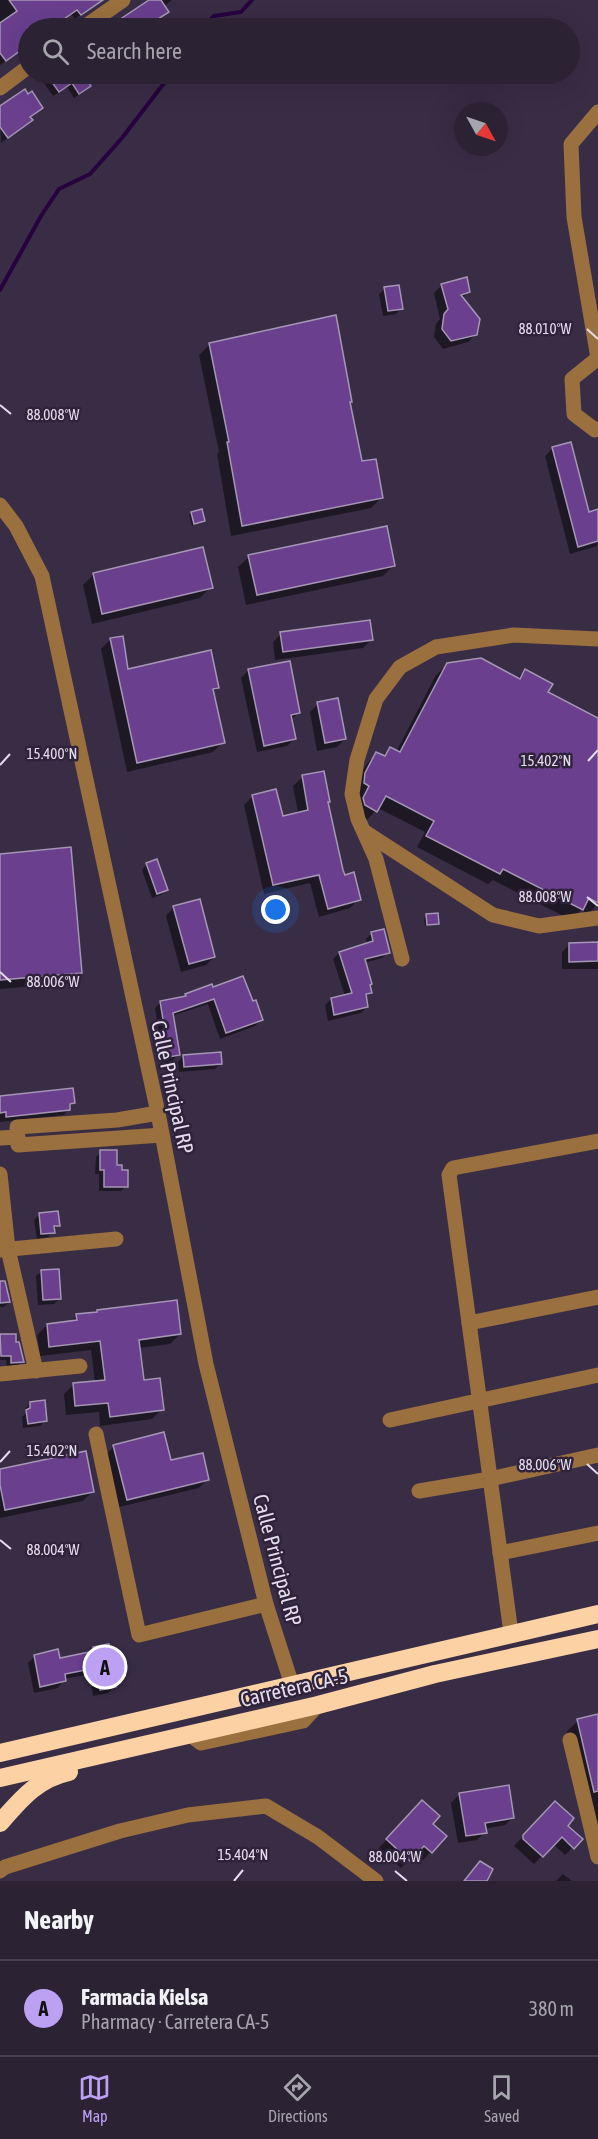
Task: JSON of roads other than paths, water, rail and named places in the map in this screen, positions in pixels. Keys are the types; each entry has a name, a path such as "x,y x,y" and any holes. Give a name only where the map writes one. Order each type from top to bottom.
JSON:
{"highway":[{"name":"Carretera CA-5","path":"0,1753 598,1614"},
{"path":"471,1666 598,1628"},
{"name":"Carretera CA-5","path":"0,1778 318,1706 471,1666 598,1639"},
{"path":"0,1822 32,1788 59,1774 165,1751 189,1734"}],"street":[{"path":"97,18 123,0"},
{"path":"0,87 18,74"},
{"path":"597,434 574,414 572,380 598,358 574,217 571,144 598,112"},
{"name":"Calle Principal RP","path":"0,505 16,526 42,576 158,1113 206,1364 266,1604 292,1685"},
{"path":"402,960 376,859 358,819 352,794 357,760 376,699 400,668 436,647 514,635 598,639"},
{"path":"365,832 493,915 539,926 598,918"},
{"path":"0,1138 158,1113"},
{"path":"18,1136 162,1135"},
{"path":"511,1633 449,1175 453,1168 598,1141"},
{"path":"0,1174 4,1249 36,1371"},
{"path":"4,1249 116,1239"},
{"path":"469,1323 598,1297"},
{"path":"0,1374 80,1366"},
{"path":"390,1420 598,1375"},
{"path":"96,1434 139,1635 266,1604"},
{"path":"419,1491 490,1479 598,1455"},
{"path":"500,1553 598,1533"},
{"path":"570,1740 598,1857"},
{"path":"0,1870 131,1828 188,1815 266,1806 318,1837 376,1881"}],"waterway":[{"path":"212,18 241,12 252,0"},
{"path":"0,290 41,216 59,189 90,174 122,138 163,84"}],"place":[{"name":"Farmacia Kielsa","path":"105,1667"}]}
